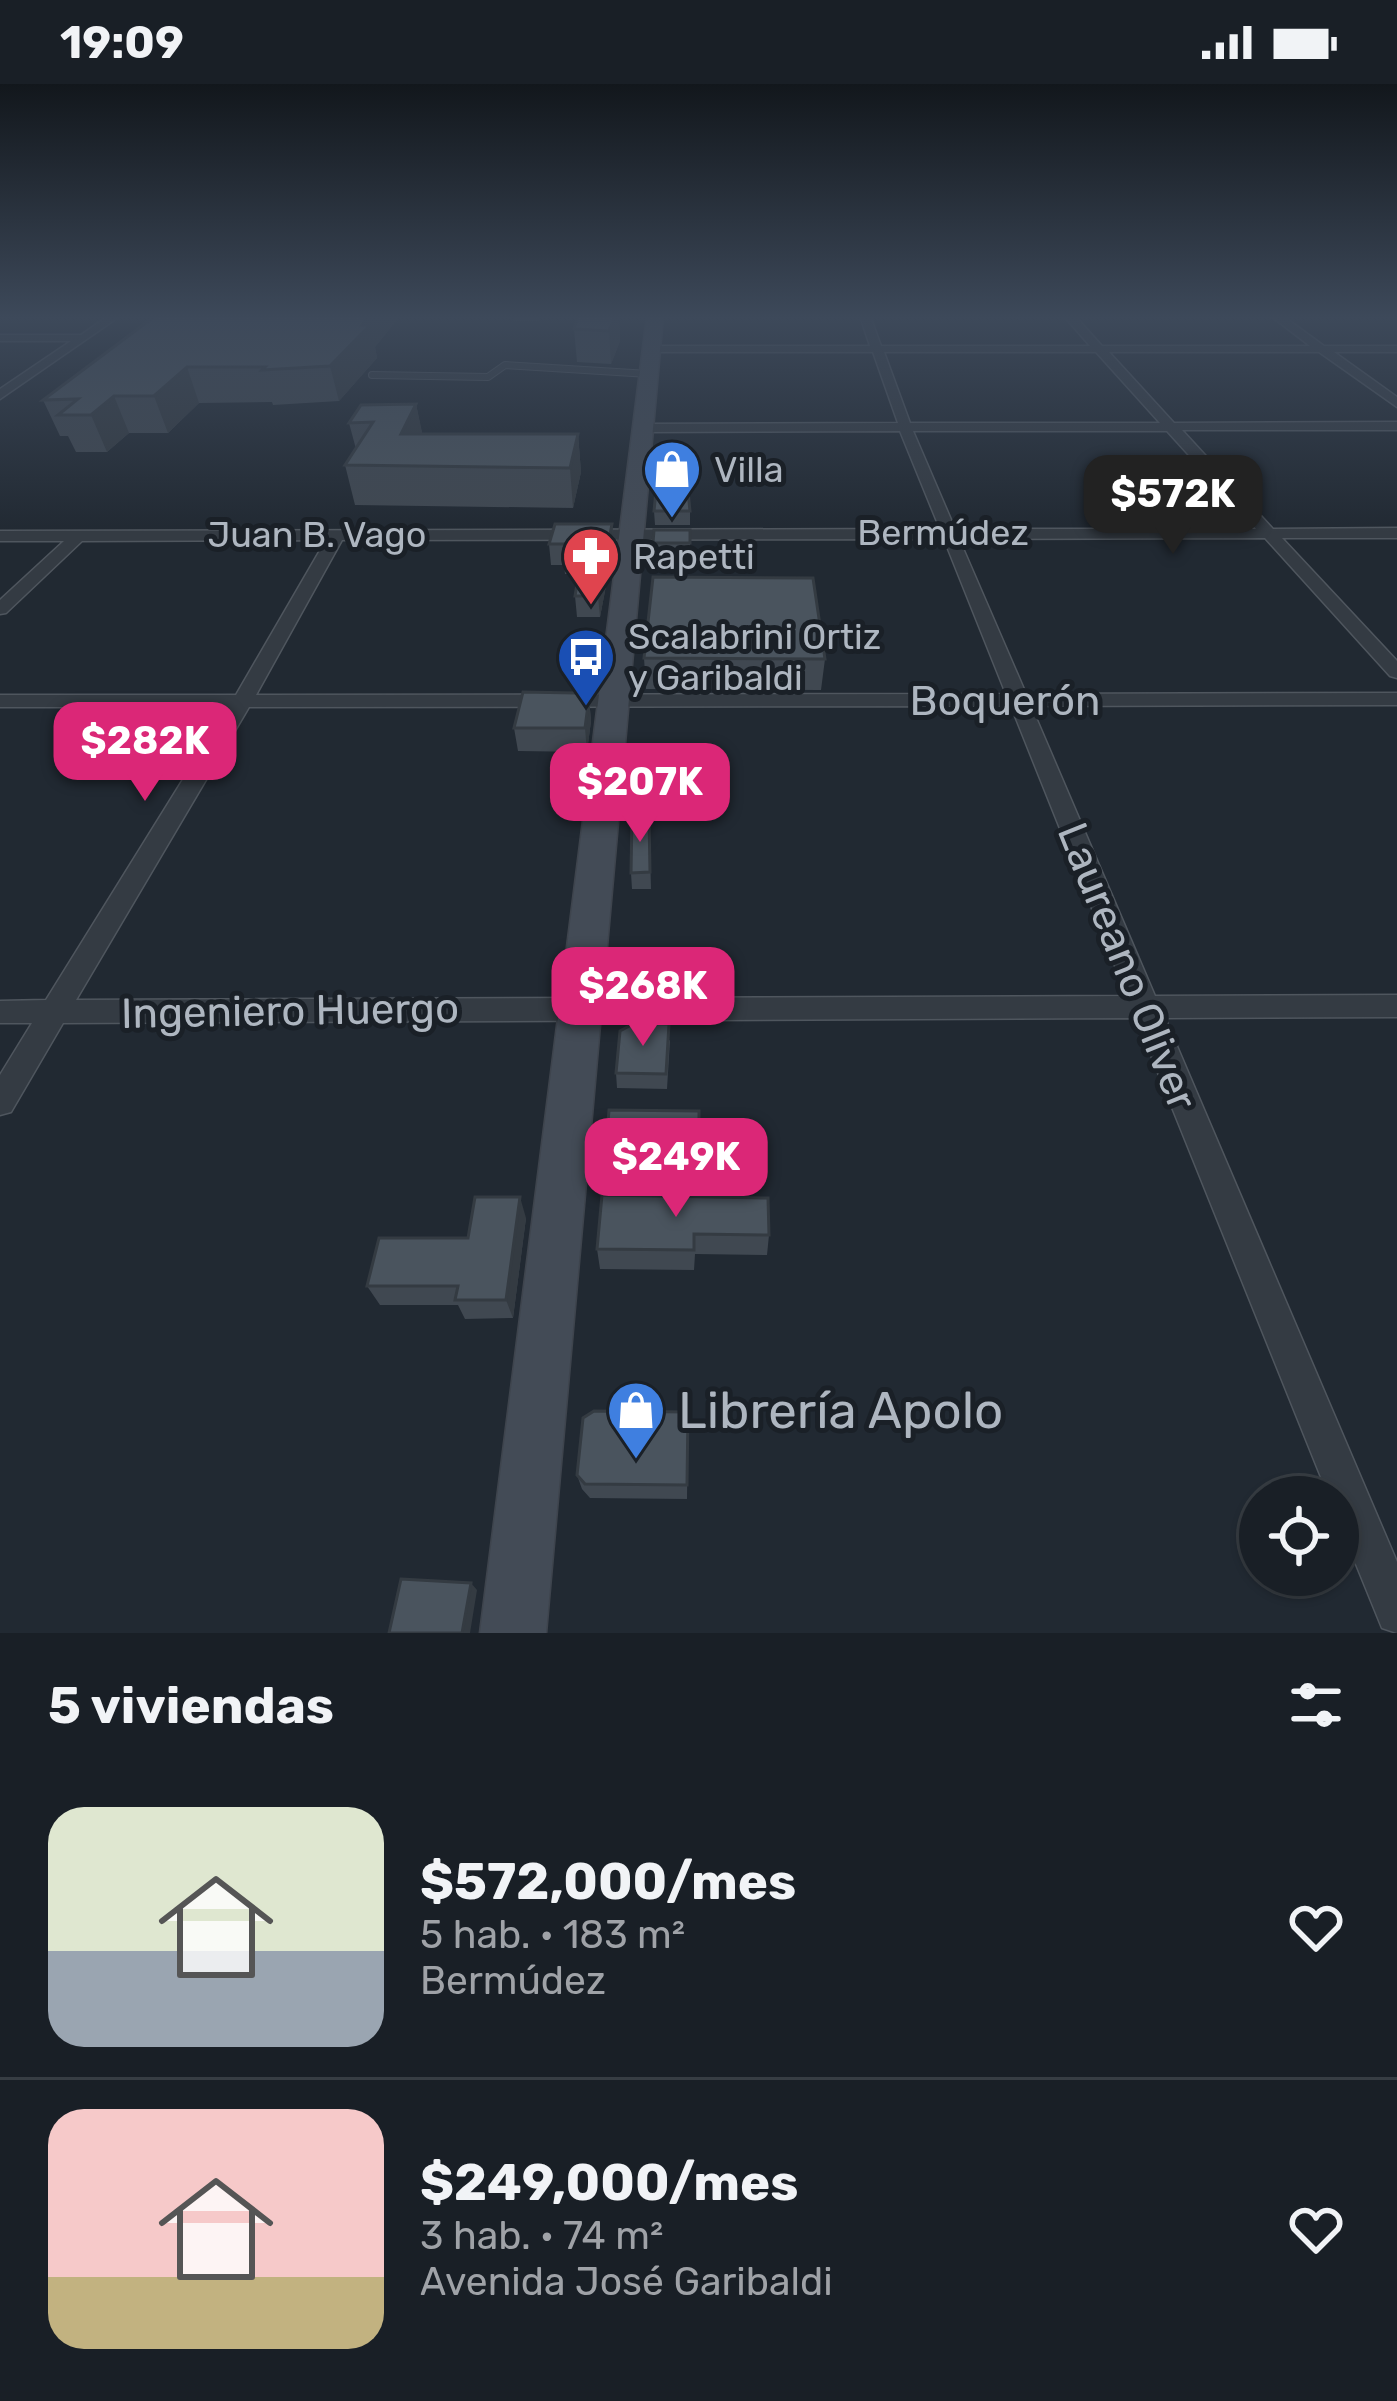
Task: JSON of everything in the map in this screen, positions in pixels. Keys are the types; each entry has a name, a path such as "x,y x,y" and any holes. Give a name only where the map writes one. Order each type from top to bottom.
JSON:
{"main road":[{"path":"513,1633 648,388"}],"street":[{"name":"Laureano Oliver","path":"892,388 1397,1613"},
{"path":"1133,388 1397,672"},
{"path":"645,428 1397,427"},
{"name":"Bermúdez","path":"634,532 1397,532"},
{"name":"Juan B. Vago","path":"0,536 634,532"},
{"path":"0,1102 337,534"},
{"path":"0,609 78,536"},
{"name":"Boquerón","path":"0,701 1397,699"},
{"name":"Ingeniero Huergo","path":"0,1012 1397,1006"}],"building":[{"path":"59,388 163,388 154,396 114,396 91,415 58,415 78,399 43,400"},
{"path":"416,404 401,434 578,434 570,468 345,465 373,422 349,423 361,405"},
{"path":"658,471 686,471 690,511 654,511"},
{"path":"555,524 612,524 598,596 575,596 582,554 563,553 565,544 549,544"},
{"path":"654,530 690,530 690,543 653,543"},
{"path":"653,577 813,578 825,659 644,658"},
{"path":"523,692 576,693 589,698 585,728 514,728"},
{"path":"632,816 649,816 650,872 631,873"},
{"path":"635,1023 669,1024 666,1074 616,1073 620,1031"},
{"path":"609,1110 699,1111 699,1154 605,1154"},
{"path":"602,1195 768,1198 769,1235 694,1234 694,1250 597,1249"},
{"path":"475,1197 520,1197 506,1300 455,1300 458,1286 367,1286 379,1238 468,1238"},
{"name":"Librería Apolo","path":"594,1411 688,1412 687,1485 585,1484 577,1475 583,1418"},
{"path":"401,1579 471,1583 462,1633 389,1633"}],"place":[{"name":"Villa","path":"672,520"},
{"name":"Rapetti","path":"591,607"},
{"name":"Scalabrini Ortiz y Garibaldi","path":"586,708"},
{"name":"Librería Apolo","path":"636,1461"}]}
